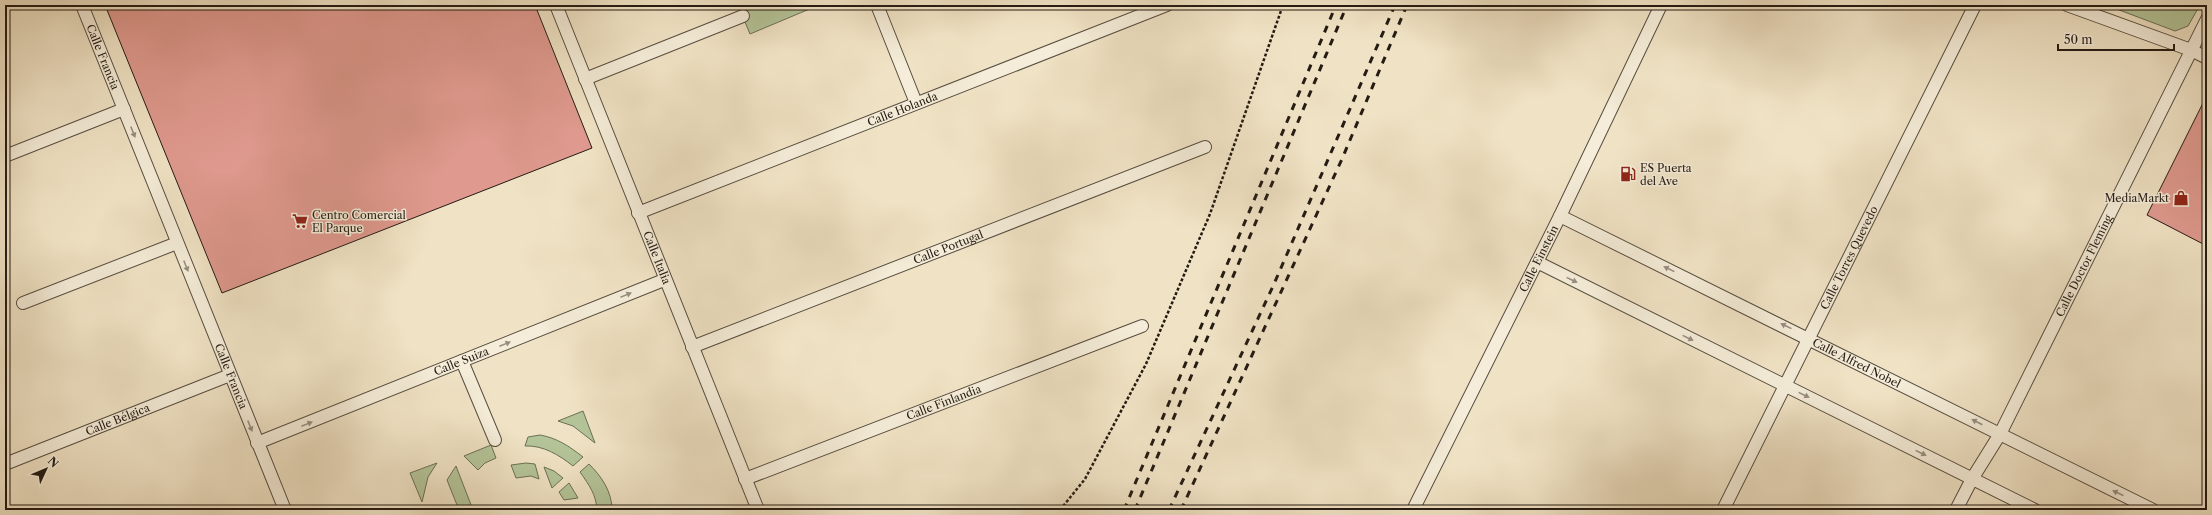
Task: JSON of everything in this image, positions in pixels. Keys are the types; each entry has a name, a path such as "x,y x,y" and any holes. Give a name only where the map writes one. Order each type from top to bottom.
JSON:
{"street":[{"name":"Calle Francia","path":"82,5 283,509"},
{"name":"Calle Italia","path":"556,5 664,280 758,510"},
{"path":"877,5 916,102"},
{"name":"Calle Holanda","path":"638,213 916,102 1167,5"},
{"name":"Calle Einstein","path":"1413,510 1560,216 1661,5"},
{"name":"Calle Torres Quevedo","path":"1723,510 1975,5"},
{"path":"2067,5 2191,50 2207,58"},
{"path":"585,79 743,16"},
{"name":"Calle Doctor Fleming","path":"1956,510 1972,479 2000,434 2207,19"},
{"path":"5,156 124,110"},
{"name":"Calle Portugal","path":"692,347 1205,147"},
{"name":"Calle Alfred Nobel","path":"1560,216 1810,338 2153,510"},
{"path":"23,303 177,243"},
{"path":"1537,262 2035,510"},
{"name":"Calle Suiza","path":"257,443 664,280"},
{"name":"Calle Finlandia","path":"745,479 1142,326"},
{"path":"462,361 494,440"},
{"name":"Calle Bélgica","path":"5,464 230,375"}],"path":[{"path":"1060,510 1085,479 1146,364 1210,214 1283,5"}],"green space":[{"path":"738,5 819,5 750,34"},
{"path":"2106,5 2200,5 2188,26 2175,31"},
{"path":"583,411 595,443 573,426 558,421"},
{"path":"540,435 563,443 583,457 573,466 562,458 544,449 525,446 528,437"},
{"path":"491,445 496,458 485,463 478,470 464,456"},
{"path":"437,463 428,477 422,502 410,473"},
{"path":"526,463 535,464 539,479 531,476 516,478 511,465"},
{"path":"589,464 598,474 608,490 612,503 612,510 597,510 594,494 580,472"},
{"path":"456,466 473,510 459,510 447,480"},
{"path":"544,467 554,471 563,478 552,488"},
{"path":"569,483 578,498 564,500 559,492"}],"building":[{"name":"Centro Comercial El Parque","path":"105,5 535,5 592,148 222,293"},
{"name":"MediaMarkt","path":"2207,95 2207,246 2147,215"}],"railway":[{"path":"1124,510 1336,5"},
{"path":"1135,510 1347,5"},
{"path":"1169,510 1274,284 1395,5"},
{"path":"1181,510 1342,159 1407,5"}],"place":[{"name":"ES Puerta del Ave","path":"1628,174"},
{"name":"MediaMarkt","path":"2181,198"},
{"name":"Centro Comercial El Parque","path":"300,221"}]}
